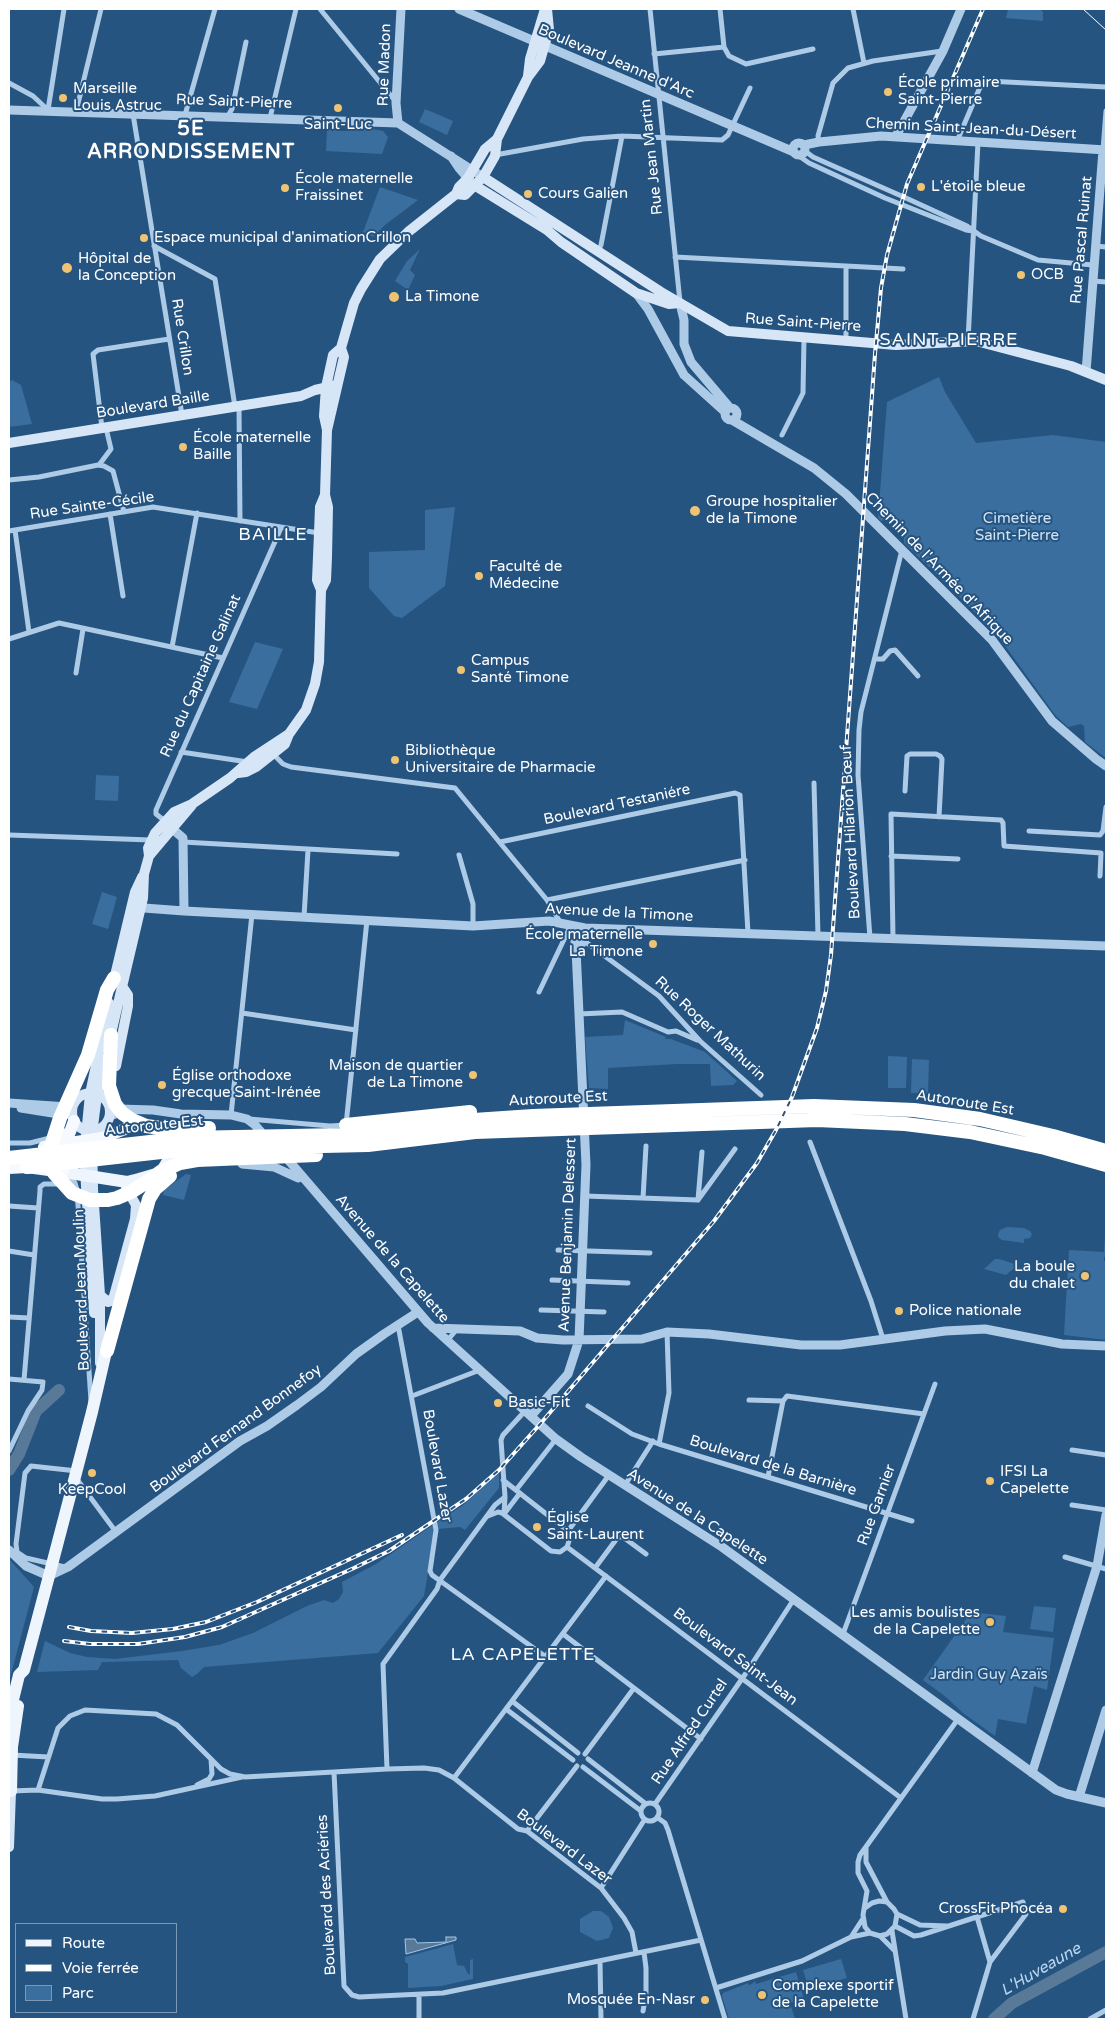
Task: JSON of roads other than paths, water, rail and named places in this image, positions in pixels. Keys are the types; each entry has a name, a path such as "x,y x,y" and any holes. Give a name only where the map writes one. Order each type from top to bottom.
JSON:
{"highway":[{"path":"118,982 108,990 98,1024 60,1118 51,1146 54,1173 72,1193 90,1200 108,1200 131,1192 165,1170 180,1163 215,1159 366,1151 411,1141"},
{"path":"111,1035 112,1048 108,1076 111,1095 122,1113 146,1126 161,1128 379,1133"},
{"name":"Autoroute Est","path":"27,1167 198,1137 475,1132 573,1121 594,1112 814,1106 914,1110 980,1119 1106,1150"},
{"path":"346,1125 494,1110 533,1116"},
{"name":"Autoroute Est","path":"9,1158 138,1149 339,1146 411,1141 433,1132 474,1120 533,1116 573,1121 596,1127 797,1120 905,1124 970,1132 1045,1148 1106,1165"},
{"path":"42,1148 61,1140 70,1132 73,1119"},
{"path":"9,1152 102,1138 133,1126"},
{"path":"107,1351 149,1199 155,1189 168,1177 191,1168 261,1158"},
{"path":"9,1168 27,1167 63,1172"}],"main road":[{"path":"495,156 497,139 528,77 530,59 541,43 546,9"},
{"path":"472,178 485,150 497,139"},
{"name":"Boulevard Jean Moulin","path":"238,773 246,772 289,734 306,710 316,684 319,662 322,590 318,580 323,534 320,507 325,495 328,430 324,416 333,355 341,348 354,303 380,259 408,232 456,194 465,194 472,178 483,177 495,156"},
{"name":"Rue Saint-Pierre","path":"483,177 728,332 896,344 983,342 1086,372 1106,380"},
{"name":"Rue Saint-Pierre","path":"472,178 636,293 669,304 680,303"},
{"name":"Boulevard Jean Moulin","path":"337,385 344,357 341,348"},
{"name":"Boulevard Baille","path":"9,443 302,396 313,398 328,393 337,385"},
{"name":"Boulevard Jean Moulin","path":"96,1295 85,1136 90,1094 137,905 135,892 144,874 149,856 174,812 192,804 238,773 248,762 269,752"},
{"name":"Boulevard Jean Moulin","path":"149,856 148,848 152,840 168,825"},
{"path":"63,1172 126,1182 150,1176 163,1169 168,1164 174,1147 175,1138 172,1130 165,1123 119,1127 114,1125 109,1118 107,1101 116,1079 116,1057 128,1006 128,995 118,982"},
{"name":"Boulevard Jean Moulin","path":"100,1379 92,1134 97,1095 111,1035 112,1011"},
{"path":"78,1073 71,1088 74,1103 73,1119 80,1128 92,1131 104,1126 109,1118"},
{"path":"74,1103 88,1093 98,1094 107,1101"},
{"path":"107,1351 123,1314 155,1189 163,1169"},
{"path":"9,1847 10,1755 25,1676 24,1670 92,1412 107,1351 114,1312 150,1176"},
{"path":"96,1295 108,1302 114,1296 136,1211 132,1195 122,1185 111,1180"},
{"path":"9,1716 19,1675 24,1670"}],"street":[{"path":"48,110 64,9"},
{"path":"76,112 101,9"},
{"path":"186,115 215,9"},
{"path":"270,118 296,9"},
{"path":"320,9 396,102"},
{"name":"Rue Madon","path":"398,123 396,102 401,9"},
{"name":"Boulevard Jeanne d'Arc","path":"459,9 763,141 799,150 1038,260 1093,265"},
{"name":"Rue Jean Martin","path":"650,9 678,299 680,303"},
{"path":"720,9 724,47 729,56 746,64 813,49"},
{"path":"853,9 864,63"},
{"path":"896,136 943,51 961,9"},
{"path":"229,114 232,109 246,42"},
{"path":"654,54 724,47"},
{"path":"819,142 820,128 833,83 848,68 864,63 943,51"},
{"path":"957,141 984,82 1106,87"},
{"path":"9,83 33,96 48,110"},
{"path":"495,156 583,139 622,136 722,140 727,137 750,88"},
{"name":"Rue Saint-Pierre","path":"9,110 398,123 449,154 472,178"},
{"name":"Rue Pascal Ruinat","path":"1086,372 1093,265 1105,150 1106,111"},
{"name":"Rue Crillon","path":"133,114 182,416"},
{"path":"598,251 601,245 622,136"},
{"name":"Chemin Saint-Jean-du-Désert","path":"799,150 819,142 874,136 1105,150"},
{"path":"968,341 978,142"},
{"name":"Boulevard Jeanne d'Arc","path":"799,150 809,163 885,198 966,230 973,231"},
{"path":"885,198 888,190"},
{"path":"154,246 215,279 237,407 240,521"},
{"path":"1096,246 1106,247"},
{"path":"675,257 904,270"},
{"path":"846,266 846,341"},
{"path":"1092,281 1106,282"},
{"path":"636,293 648,308 684,375 728,410"},
{"path":"680,303 684,320 684,344 696,370 728,410"},
{"path":"782,435 804,393 804,338"},
{"path":"98,465 111,449 104,428 94,354 98,350 170,339"},
{"path":"671,350 684,344"},
{"name":"Chemin de l'Armée d'Afrique","path":"728,410 726,418 735,418 754,432 823,474 846,494 992,640 1052,721 1106,766"},
{"path":"9,480 39,477 98,465 110,468 113,471 124,512"},
{"name":"Rue Sainte-Cécile","path":"12,531 153,507 323,534"},
{"path":"172,648 197,513"},
{"path":"110,514 123,596"},
{"name":"Rue du Capitaine Galinat","path":"168,825 156,814 156,810 281,528"},
{"path":"12,531 29,632"},
{"name":"Boulevard Hilarion Bœuf","path":"870,938 858,750 861,712 902,550"},
{"path":"9,639 59,623 223,658"},
{"path":"76,673 83,629"},
{"path":"875,659 883,659 890,651 895,650 918,676"},
{"path":"181,752 248,762"},
{"path":"269,752 283,764 291,767 456,788 547,900 560,923"},
{"path":"905,791 907,756 910,754 936,754 940,756 942,759 939,817"},
{"path":"814,783 821,936"},
{"name":"Boulevard Testaniére","path":"500,842 735,793 740,795 745,860"},
{"path":"1029,832 1100,835 1103,831 1106,807"},
{"path":"893,938 891,814 1001,820 1004,822 1004,846 1102,853 1100,876"},
{"path":"168,825 181,836 183,842 184,911"},
{"path":"9,835 152,840"},
{"path":"183,842 397,854"},
{"path":"304,917 308,850"},
{"path":"459,855 473,904 473,926"},
{"path":"892,856 958,859"},
{"path":"547,900 745,860 748,933"},
{"name":"Avenue de la Timone","path":"137,905 184,911 473,926 549,921 560,923 572,930 585,928 1106,946"},
{"path":"231,1115 252,914"},
{"path":"116,1079 116,1092 119,1104 129,1108 181,1114 231,1115 247,1119 307,1124 346,1125 367,920"},
{"path":"576,949 584,941 585,928"},
{"path":"539,992 572,930"},
{"name":"Rue Roger Mathurin","path":"572,930 584,941 659,996 700,1041 761,1096"},
{"name":"Avenue Benjamin Delessert","path":"528,1414 568,1374 579,1340 586,1158 576,949 572,930"},
{"path":"579,1014 622,1012 668,1032 676,1031 700,1041"},
{"path":"242,1013 356,1030"},
{"path":"676,1031 680,1021"},
{"path":"55,1106 78,1073"},
{"path":"107,1101 119,1110 129,1108"},
{"path":"9,1105 55,1106 74,1103"},
{"path":"9,1105 73,1119 67,1128 53,1137 30,1143 9,1143"},
{"path":"109,1118 129,1108"},
{"name":"Avenue de la Capelette","path":"247,1119 268,1140 298,1178 318,1195"},
{"path":"810,1142 871,1301 883,1339"},
{"path":"642,1198 646,1146"},
{"path":"698,1200 735,1149"},
{"path":"698,1200 702,1152"},
{"path":"274,1167 287,1163"},
{"name":"Avenue de la Capelette","path":"287,1163 318,1195 433,1328 556,1439 625,1486 722,1547 1056,1790 1079,1798 1106,1803"},
{"path":"163,1169 167,1171 193,1165 244,1164 274,1167 298,1178"},
{"path":"63,1172 72,1179 77,1188 92,1412"},
{"path":"24,1380 40,1187 44,1184 66,1184 77,1188"},
{"path":"585,1196 698,1200"},
{"path":"9,1206 38,1208"},
{"path":"558,1250 650,1254"},
{"path":"9,1251 34,1255"},
{"path":"552,1280 628,1283"},
{"path":"541,1310 604,1312"},
{"name":"Boulevard Fernand Bonnefoy","path":"51,1571 68,1567 240,1441 267,1426 322,1387 348,1360 418,1312"},
{"path":"9,1317 29,1318"},
{"name":"Boulevard Lazer","path":"398,1324 436,1530 430,1571 432,1575 440,1580"},
{"path":"433,1328 520,1331 537,1338 579,1340 642,1339 666,1332 709,1334 801,1345 840,1345 945,1331 985,1329 1062,1344 1106,1346"},
{"path":"447,1341 457,1329"},
{"path":"659,1444 669,1393 666,1332"},
{"path":"412,1396 480,1370"},
{"path":"9,1379 43,1382 42,1390 28,1411 9,1451"},
{"name":"Rue Garnier","path":"843,1634 935,1384"},
{"path":"768,1477 783,1401 787,1396 924,1414"},
{"path":"749,1400 783,1401"},
{"name":"Boulevard de la Barnière","path":"588,1406 632,1434 659,1444 912,1522"},
{"path":"504,1514 505,1497 501,1440 503,1435 528,1414"},
{"path":"504,1514 518,1491 556,1439"},
{"path":"625,1486 653,1441"},
{"path":"1072,1450 1106,1455"},
{"path":"51,1571 26,1566 12,1549 24,1473 31,1466 76,1474 116,1532"},
{"path":"488,1516 498,1512 504,1514 546,1549 560,1552 567,1547 569,1541 568,1531 609,1475"},
{"path":"503,1480 568,1531"},
{"path":"387,1769 383,1664 437,1589 440,1580 495,1505 505,1497"},
{"path":"1072,1505 1106,1510"},
{"path":"1032,1773 1097,1566 1106,1515"},
{"path":"595,1568 618,1537 623,1537 646,1554"},
{"name":"Boulevard Saint-Jean","path":"567,1547 901,1798"},
{"path":"1065,1557 1106,1569"},
{"path":"454,1778 606,1576"},
{"path":"440,1580 546,1656"},
{"name":"Rue Alfred Curtel","path":"655,1804 746,1673 794,1599"},
{"path":"563,1634 701,1739"},
{"path":"527,1831 587,1757 634,1688"},
{"path":"510,1705 578,1753 587,1757 646,1804 655,1804 659,1810 658,1818"},
{"path":"510,1705 580,1766 641,1811 645,1819 651,1821 658,1818"},
{"path":"38,1790 58,1728 63,1721 77,1712 93,1710 156,1714 177,1725 221,1769 230,1774 244,1777"},
{"path":"1079,1798 1106,1710"},
{"path":"851,1937 862,1920 867,1891 857,1867 860,1856 958,1719"},
{"path":"574,1760 578,1753"},
{"path":"10,1755 48,1757"},
{"path":"197,1786 209,1779 212,1774 211,1759"},
{"name":"Boulevard Lazer","path":"334,1772 432,1769 447,1773 518,1829 527,1831 600,1888 624,1918 632,1932 636,1953"},
{"path":"10,1791 38,1790 102,1799 117,1799 155,1796 244,1777 334,1772"},
{"name":"Boulevard des Aciéries","path":"334,1772 344,1986 352,1995 359,1997 443,1993 701,1940"},
{"path":"641,1811 646,1804"},
{"path":"658,1818 665,1824 668,1830 725,2019"},
{"path":"600,1888 645,1819"},
{"path":"866,1847 866,1862 887,1902 896,1914 893,1928 906,2019"},
{"path":"857,1867 865,1868 872,1874"},
{"path":"865,1908 879,1901 887,1902"},
{"path":"880,1936 893,1928 914,1936 920,1936 1023,1902 1027,1911 1025,1916 990,1962 973,2019"},
{"path":"896,1914 920,1925 952,1926"},
{"path":"977,1918 990,1962"},
{"path":"862,1920 870,1933"},
{"path":"904,1931 909,1927 910,1921"},
{"path":"716,1988 802,1961 851,1937 870,1933 880,1936 896,1951"},
{"path":"643,2011 646,1994 644,1952"},
{"path":"600,1960 601,2019"},
{"path":"418,1995 419,2019"},
{"path":"1090,2019 1106,2010"}],"waterway":[{"path":"9,1470 19,1454 36,1411 59,1390"},
{"name":"L'Huveaune","path":"994,2019 1012,2003 1106,1952"}],"tram line":[{"path":"1083,9 1106,30"}],"railway":[{"path":"64,1641 90,1644 138,1644 185,1637 222,1627 389,1551 466,1499 499,1470 541,1423 714,1221 757,1163 776,1130 792,1097 817,1028 826,991 831,955 875,354 881,288 887,255 907,184 983,9"},
{"path":"69,1627 91,1631 132,1633 173,1629 206,1622 257,1602 402,1535"}],"place":[{"name":"École primaire Saint-Pierre","path":"888,92"},
{"name":"Marseille Louis Astruc","path":"63,98"},
{"name":"Saint-Luc","path":"338,108"},
{"name":"L'étoile bleue","path":"921,187"},
{"name":"École maternelle Fraissinet","path":"285,188"},
{"name":"Cours Galien","path":"528,194"},
{"name":"Espace municipal d'animationCrillon","path":"144,238"},
{"name":"Hôpital de la Conception","path":"67,268"},
{"name":"OCB","path":"1021,275"},
{"name":"La Timone","path":"394,297"},
{"name":"École maternelle Baille","path":"183,447"},
{"name":"Groupe hospitalier de la Timone","path":"695,511"},
{"name":"Faculté de Médecine","path":"479,576"},
{"name":"Campus Santé Timone","path":"461,670"},
{"name":"Bibliothèque Universitaire de Pharmacie","path":"395,760"},
{"name":"École maternelle La Timone","path":"653,944"},
{"name":"Maison de quartier de La Timone","path":"473,1075"},
{"name":"Église orthodoxe grecque Saint-Irénée","path":"162,1085"},
{"name":"La boule du chalet","path":"1085,1276"},
{"name":"Police nationale","path":"899,1311"},
{"name":"Basic-Fit","path":"498,1403"},
{"name":"KeepCool","path":"92,1473"},
{"name":"IFSI La Capelette","path":"990,1481"},
{"name":"Église Saint-Laurent","path":"537,1527"},
{"name":"Les amis boulistes de la Capelette","path":"990,1622"},
{"name":"CrossFit Phocéa","path":"1063,1909"},
{"name":"Complexe sportif de la Capelette","path":"762,1995"},
{"name":"Mosquée En-Nasr","path":"705,2000"}],"district":[{"name":"5E ARRONDISSEMENT","path":"191,142"},
{"name":"SAINT-PIERRE","path":"949,340"},
{"name":"BAILLE","path":"273,535"},
{"name":"LA CAPELETTE","path":"523,1655"}],"park label":[{"name":"Cimetière Saint-Pierre","path":"1017,528"},
{"name":"Jardin Guy Azaïs","path":"989,1675"}]}
